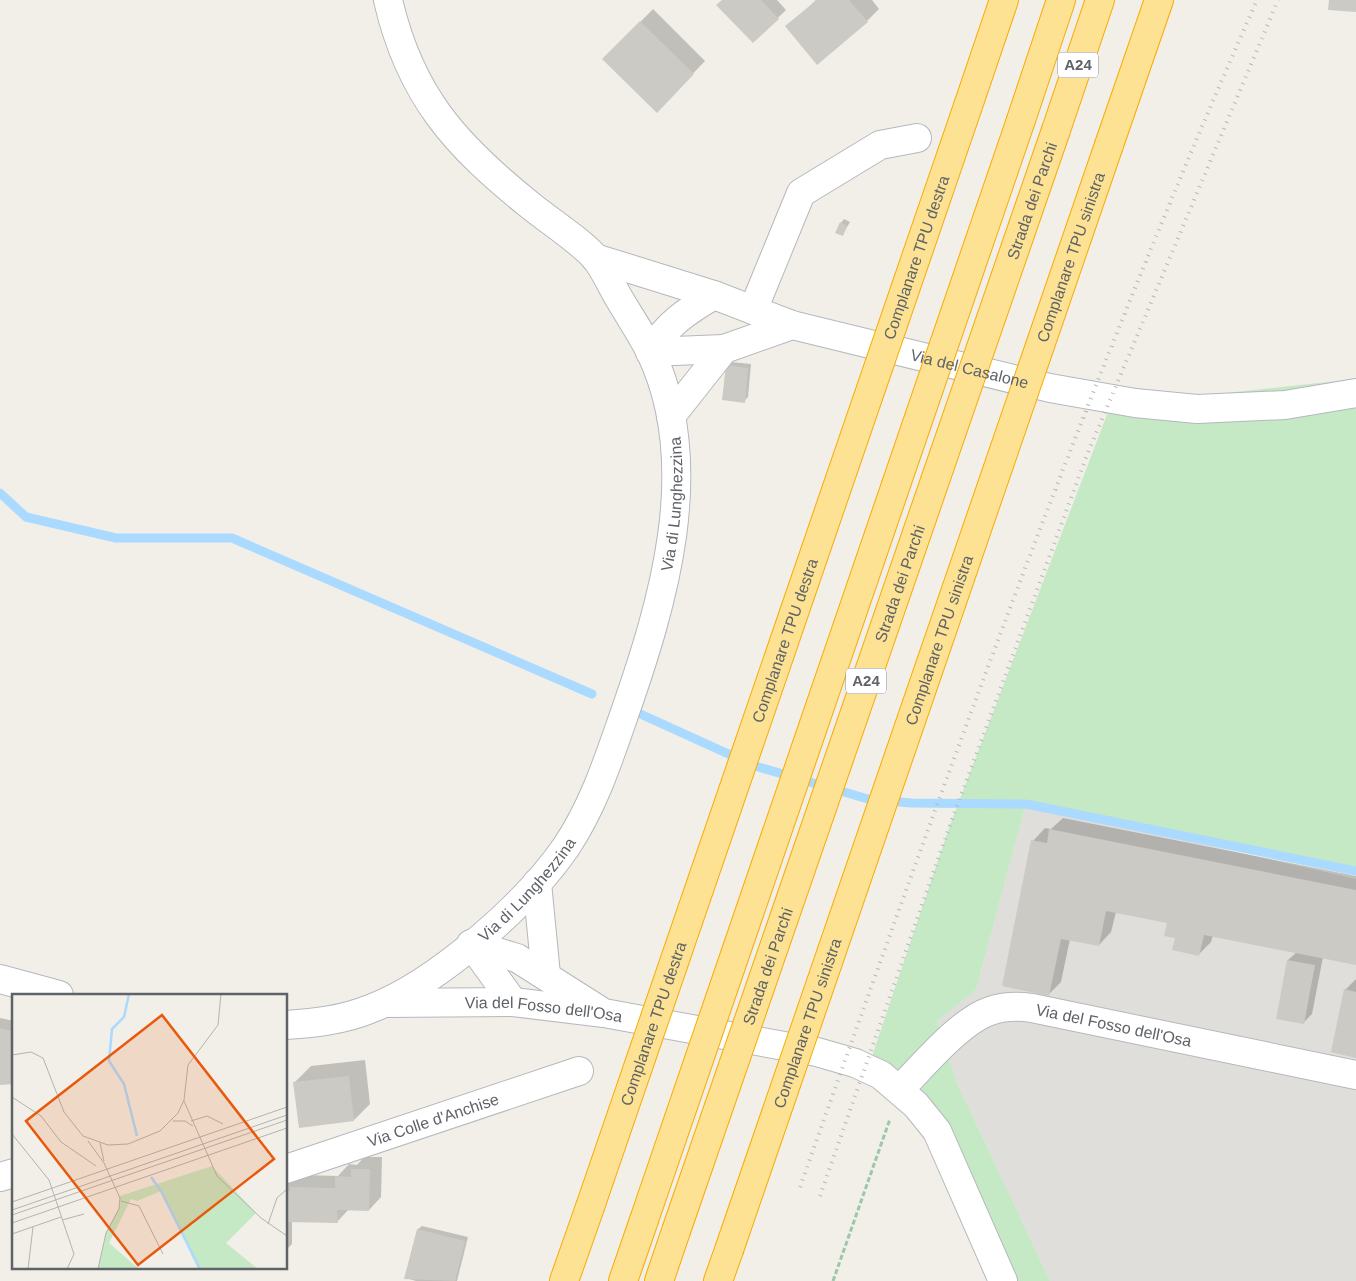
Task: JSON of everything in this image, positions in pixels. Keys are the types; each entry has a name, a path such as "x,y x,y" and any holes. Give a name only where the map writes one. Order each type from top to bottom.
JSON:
{"highway":[{"name":"Complanare TPU destra","path":"564,1281 1004,0"},
{"name":"A24","path":"623,1281 1062,0"},
{"name":"Strada dei Parchi","path":"659,1281 1100,0"},
{"name":"Complanare TPU sinistra","path":"718,1281 1159,0"}],"street":[{"name":"Via di Lunghezzina","path":"384,1003 429,976 471,944 537,883 571,839 600,784 653,630 664,585 673,515 676,469 671,416 650,352 595,258 490,173 452,134 438,116 413,72 401,46 388,0"},
{"path":"753,310 801,193 880,145 916,138"},
{"name":"Via del Casalone","path":"595,258 714,296 792,325 1050,388 1178,408 1254,408 1356,393"},
{"path":"650,352 661,334 675,320 714,296"},
{"path":"650,352 724,349 792,325"},
{"path":"671,416 724,349"},
{"path":"537,883 546,975"},
{"path":"471,944 517,958 604,1013"},
{"path":"471,944 513,1002"},
{"path":"0,979 54,994"},
{"name":"Via del Fosso dell'Osa","path":"384,1003 513,1002 604,1013 828,1054 868,1068 900,1089 924,1113 942,1140 1003,1281"},
{"path":"288,1025 349,1016 384,1003"},
{"name":"Via del Fosso dell'Osa","path":"900,1089 972,1021 991,1010 1014,1006 1042,1010 1356,1074"},
{"name":"Via Colle d'Anchise","path":"288,1168 580,1071"}],"path":[{"path":"833,1281 900,1089"}],"shaded area":[{"path":"1026,804 1356,879 1356,1281 1050,1281 957,1083 937,1021 976,990"}],"green space":[{"path":"1356,379 1356,871 1026,804 976,990 937,1021 957,1083 1050,1281 1003,1281 951,1158 868,1068 950,825 1113,399 1135,403"}],"building":[{"path":"722,0 761,0 779,19 753,43 716,5"},
{"path":"817,0 849,0 868,22 817,65 785,26"},
{"path":"1329,0 1356,0 1356,12 1328,10"},
{"path":"640,21 694,74 657,113 602,59"},
{"path":"840,222 847,226 843,236 835,233"},
{"path":"726,365 748,368 745,403 722,400"},
{"path":"1049,829 1356,890 1356,965 1204,935 1199,956 1172,950 1175,938 1164,936 1167,923 1106,911 1099,946 1061,939 1049,996 1002,986 1031,840 1047,843"},
{"path":"1287,960 1315,965 1304,1024 1276,1019"},
{"path":"1344,989 1356,992 1356,1058 1331,1052"},
{"path":"0,1028 12,1031 12,1084 0,1085"},
{"path":"349,1076 354,1121 299,1128 293,1082"},
{"path":"351,1169 370,1169 369,1211 337,1210 338,1223 288,1222 288,1191 290,1191 290,1187 335,1188 335,1176 351,1177"},
{"path":"417,1229 465,1241 455,1281 404,1279"}],"waterway":[{"path":"0,493 26,517 116,538 232,538 592,694"},
{"path":"636,712 755,766 868,799 911,803 1026,804 1356,871"}],"railway":[{"path":"800,1187 907,887 1017,589 1133,293 1257,0"},
{"path":"820,1196 950,825 1087,455 1278,0"}]}
